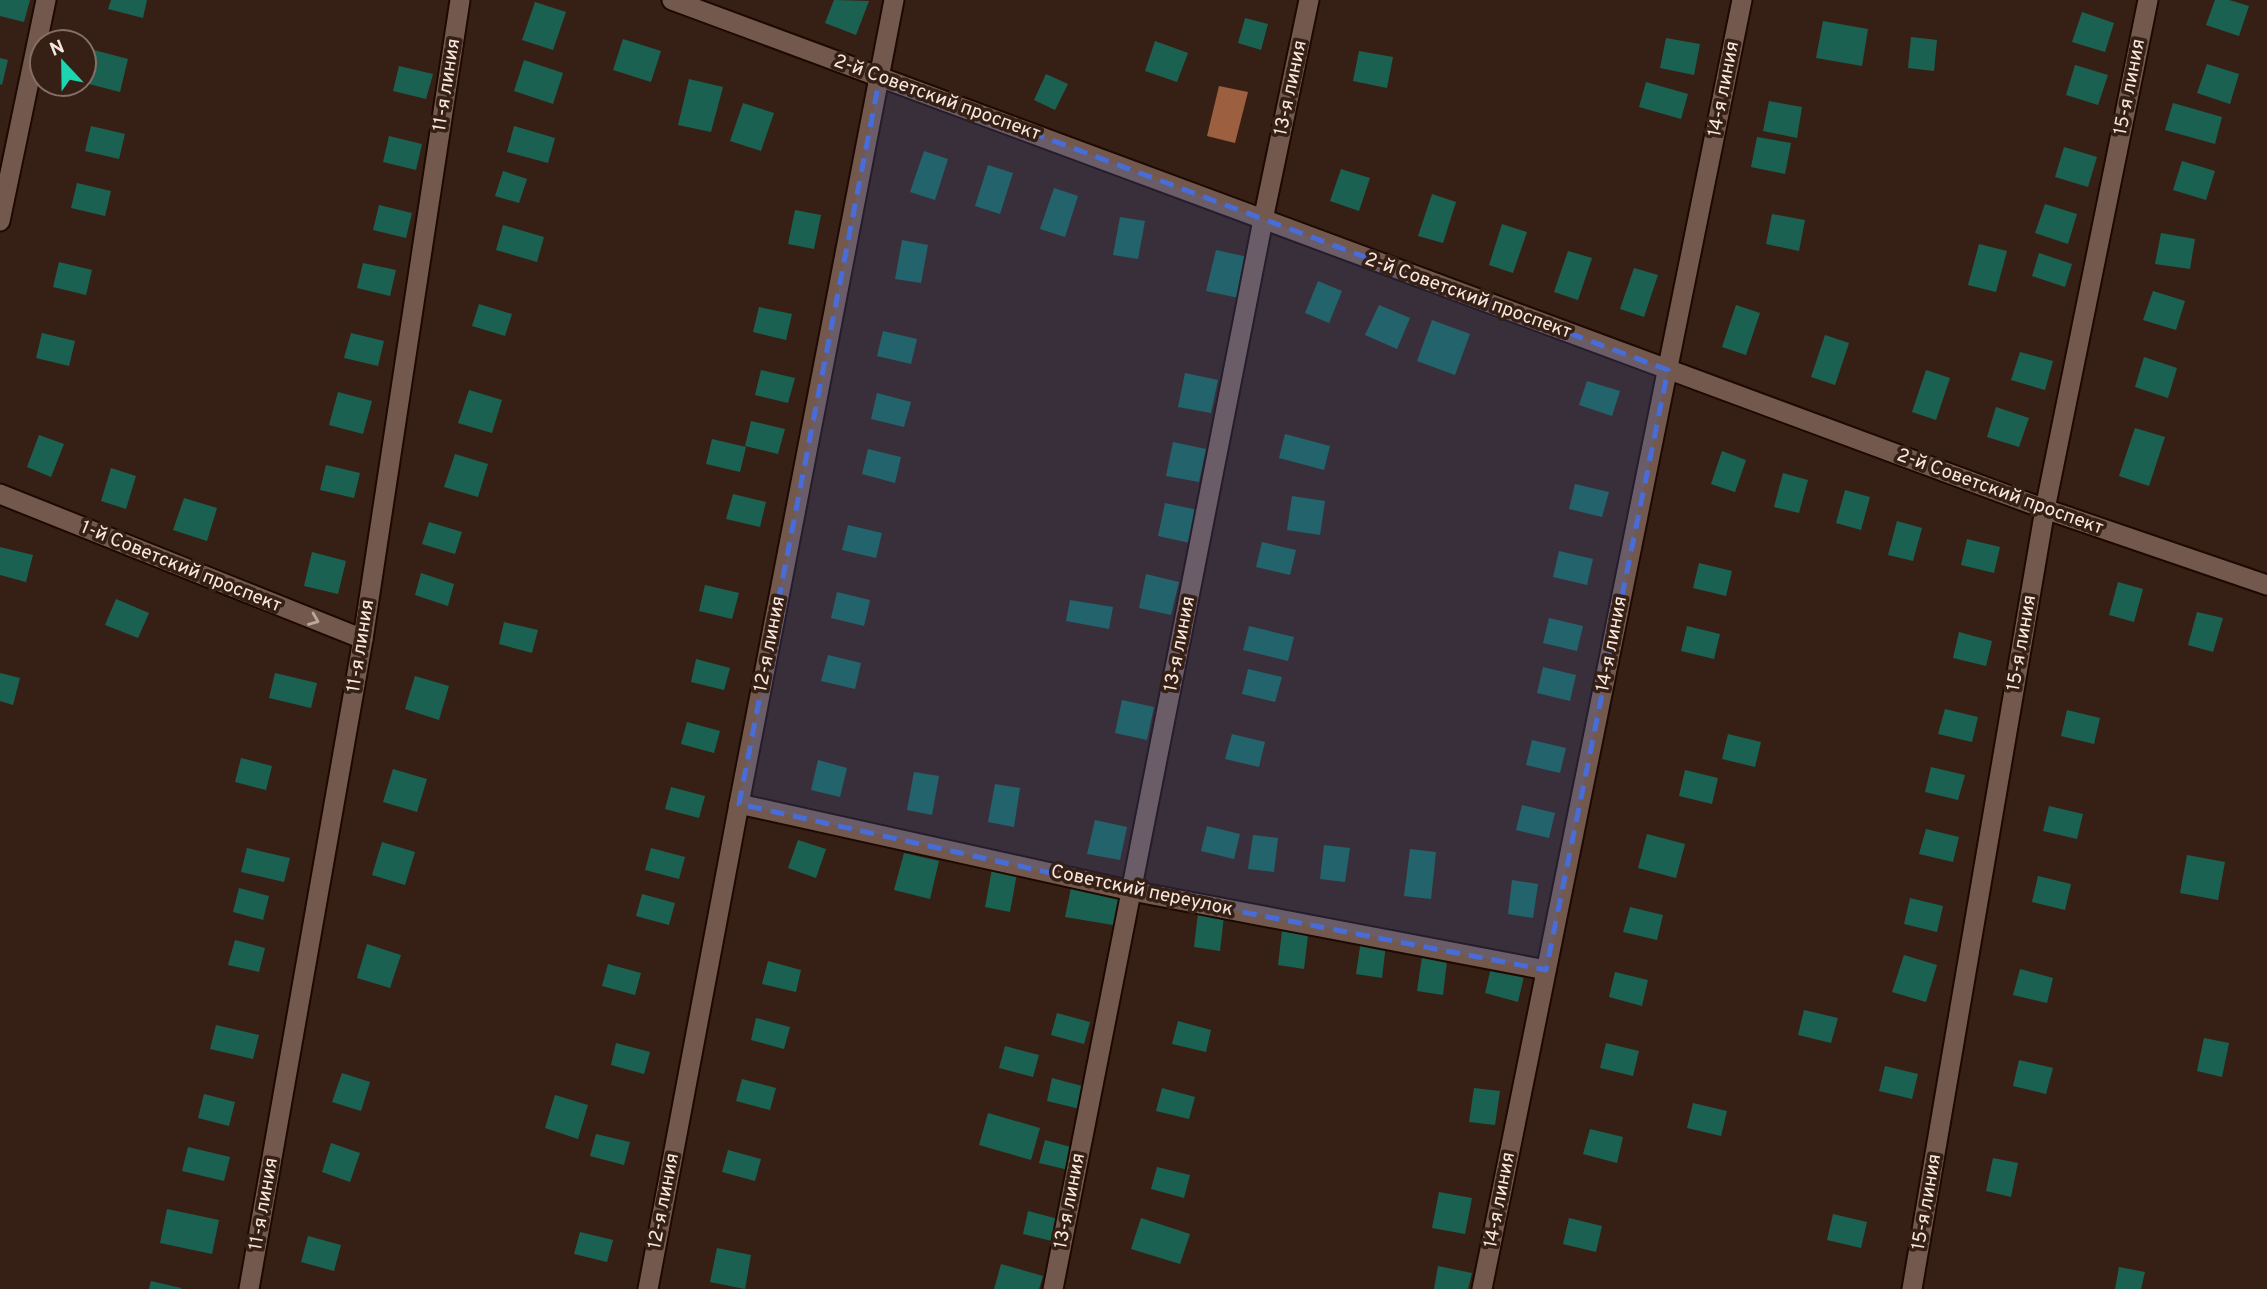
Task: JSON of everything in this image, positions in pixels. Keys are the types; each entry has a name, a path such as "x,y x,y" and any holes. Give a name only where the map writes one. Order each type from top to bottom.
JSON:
{"street":[{"path":"0,221 46,0"},
{"name":"11-я линия","path":"249,1289 363,639 460,0"},
{"name":"2-й Советский проспект","path":"672,0 2045,509 2267,585"},
{"name":"12-я линия","path":"648,1289 894,0"},
{"name":"13-я линия","path":"1053,1289 1263,220 1309,0"},
{"name":"14-я линия","path":"1482,1289 1742,0"},
{"name":"15-я линия","path":"1912,1289 2045,509 2148,0"},
{"name":"1-й Советский проспект","path":"0,494 363,639"},
{"name":"Советский переулок","path":"739,804 1132,891 1546,970"}],"highlighted area":[{"path":"880,76 1668,370 1546,970 1132,891 739,804"}],"shaded area":[{"path":"1219,86 1248,92 1235,143 1207,136"}],"building":[{"path":"0,0 30,0 24,22 0,16"},
{"path":"111,0 147,0 143,18 108,9"},
{"path":"834,0 869,1 856,35 825,23"},
{"path":"2215,0 2229,0 2249,6 2239,36 2206,25"},
{"path":"535,2 566,12 553,50 522,40"},
{"path":"2082,12 2114,23 2105,52 2072,42"},
{"path":"1245,18 1268,24 1261,50 1238,43"},
{"path":"1823,21 1868,29 1862,66 1816,58"},
{"path":"1911,37 1937,40 1934,71 1908,68"},
{"path":"1666,38 1700,44 1694,75 1660,68"},
{"path":"623,39 661,51 651,82 613,70"},
{"path":"1155,41 1188,53 1177,82 1145,71"},
{"path":"98,51 128,59 120,92 98,86"},
{"path":"1359,51 1393,57 1387,88 1353,81"},
{"path":"0,58 8,60 2,85 0,84"},
{"path":"524,60 563,73 553,104 514,91"},
{"path":"2207,64 2239,74 2230,104 2197,93"},
{"path":"2075,65 2108,75 2098,105 2066,95"},
{"path":"399,66 433,74 426,99 393,91"},
{"path":"1046,74 1068,84 1055,110 1034,100"},
{"path":"689,79 723,87 711,132 678,125"},
{"path":"1646,82 1688,94 1681,119 1639,107"},
{"path":"1769,101 1802,107 1797,138 1763,131"},
{"path":"743,103 774,113 761,151 730,141"},
{"path":"2173,103 2222,117 2215,144 2165,130"},
{"path":"91,126 125,134 119,159 85,151"},
{"path":"514,126 555,138 548,163 507,152"},
{"path":"389,136 422,144 416,170 383,162"},
{"path":"1757,137 1791,143 1785,174 1751,167"},
{"path":"2064,147 2097,157 2088,187 2055,177"},
{"path":"924,151 948,159 935,200 910,192"},
{"path":"2182,161 2215,171 2206,200 2173,190"},
{"path":"988,165 1013,173 1000,214 975,206"},
{"path":"1341,169 1370,178 1359,211 1330,201"},
{"path":"503,171 527,179 519,203 495,196"},
{"path":"77,183 111,191 105,216 71,208"},
{"path":"1054,188 1078,196 1065,237 1040,229"},
{"path":"1432,194 1456,202 1443,243 1418,236"},
{"path":"2045,204 2077,214 2068,244 2035,233"},
{"path":"379,205 412,213 406,238 373,230"},
{"path":"795,210 821,215 814,249 788,244"},
{"path":"1772,214 1805,220 1799,251 1766,244"},
{"path":"1120,217 1145,221 1138,259 1113,255"},
{"path":"1502,224 1527,232 1513,273 1489,265"},
{"path":"503,225 544,237 537,262 496,250"},
{"path":"2161,233 2195,239 2190,269 2155,264"},
{"path":"902,240 928,245 921,283 895,279"},
{"path":"1979,244 2007,251 1996,292 1968,285"},
{"path":"1216,250 1248,257 1239,298 1206,291"},
{"path":"1568,251 1592,258 1578,300 1554,292"},
{"path":"2039,253 2072,264 2065,287 2032,276"},
{"path":"59,262 92,270 86,295 53,287"},
{"path":"363,263 396,270 390,296 357,288"},
{"path":"1634,268 1658,275 1644,317 1620,309"},
{"path":"1318,281 1342,291 1329,323 1305,313"},
{"path":"2153,291 2185,301 2176,330 2143,320"},
{"path":"479,304 512,314 505,336 472,326"},
{"path":"1379,305 1410,318 1397,349 1365,335"},
{"path":"1736,305 1760,313 1746,355 1722,347"},
{"path":"759,307 792,314 786,340 753,332"},
{"path":"1432,320 1470,334 1455,375 1417,361"},
{"path":"883,331 917,339 911,364 877,356"},
{"path":"42,333 75,341 69,366 36,358"},
{"path":"351,333 384,341 378,366 344,358"},
{"path":"1825,335 1849,343 1835,385 1811,377"},
{"path":"2020,352 2053,361 2045,390 2011,380"},
{"path":"2144,357 2177,368 2168,398 2135,387"},
{"path":"761,370 795,378 788,403 755,395"},
{"path":"1926,370 1950,378 1936,420 1912,412"},
{"path":"1185,373 1218,380 1211,413 1178,407"},
{"path":"1587,381 1620,391 1612,416 1579,405"},
{"path":"469,390 502,400 492,433 458,423"},
{"path":"338,392 372,401 363,434 329,425"},
{"path":"877,393 911,402 904,427 871,419"},
{"path":"1996,407 2029,418 2019,447 1987,437"},
{"path":"751,421 785,429 778,454 745,446"},
{"path":"2135,428 2165,437 2149,486 2119,476"},
{"path":"1285,434 1330,446 1324,470 1279,458"},
{"path":"39,435 64,444 51,477 27,467"},
{"path":"712,439 746,447 740,472 706,464"},
{"path":"1173,442 1206,449 1199,482 1166,476"},
{"path":"868,449 901,457 895,483 862,474"},
{"path":"1722,451 1746,460 1735,492 1711,484"},
{"path":"455,454 488,464 478,497 444,487"},
{"path":"326,465 360,473 354,498 320,490"},
{"path":"111,468 136,476 126,509 101,501"},
{"path":"1783,473 1808,480 1799,513 1774,507"},
{"path":"1575,484 1609,492 1602,517 1569,509"},
{"path":"1845,490 1870,497 1861,530 1836,523"},
{"path":"733,494 766,502 760,527 726,519"},
{"path":"1292,496 1325,501 1320,535 1287,530"},
{"path":"184,498 217,508 207,541 173,530"},
{"path":"1165,503 1198,510 1190,543 1158,536"},
{"path":"1897,521 1922,528 1913,561 1888,555"},
{"path":"429,522 462,532 455,554 422,544"},
{"path":"848,525 882,533 876,558 842,550"},
{"path":"1967,539 2000,547 1994,573 1961,565"},
{"path":"1262,542 1296,550 1290,575 1256,567"},
{"path":"0,547 33,555 26,582 0,575"},
{"path":"1559,551 1593,559 1587,585 1553,577"},
{"path":"312,552 346,561 338,594 304,586"},
{"path":"1699,563 1732,571 1726,596 1693,588"},
{"path":"421,573 454,584 448,606 415,595"},
{"path":"1146,574 1179,582 1171,615 1139,608"},
{"path":"2118,582 2143,589 2134,622 2109,615"},
{"path":"705,585 739,593 732,619 699,611"},
{"path":"837,592 870,600 864,626 831,618"},
{"path":"116,599 149,613 138,638 105,625"},
{"path":"1070,600 1113,607 1109,629 1066,621"},
{"path":"2197,612 2223,618 2213,652 2188,645"},
{"path":"1549,618 1583,626 1577,651 1543,643"},
{"path":"504,622 538,630 532,653 499,644"},
{"path":"1249,626 1294,637 1288,661 1243,650"},
{"path":"1687,626 1720,634 1714,659 1681,651"},
{"path":"1959,632 1992,641 1986,666 1953,658"},
{"path":"828,655 861,663 855,689 821,681"},
{"path":"696,659 730,668 724,690 691,682"},
{"path":"1543,667 1576,675 1570,701 1537,693"},
{"path":"1248,669 1282,677 1275,702 1242,694"},
{"path":"0,673 20,678 13,705 0,701"},
{"path":"275,673 317,683 311,708 269,698"},
{"path":"415,676 449,686 439,720 405,709"},
{"path":"1122,700 1154,707 1147,740 1115,733"},
{"path":"1945,709 1978,717 1972,742 1938,734"},
{"path":"2067,710 2100,718 2094,744 2061,736"},
{"path":"687,722 720,731 714,753 681,744"},
{"path":"1232,734 1265,742 1259,767 1225,759"},
{"path":"1728,734 1761,742 1755,767 1722,759"},
{"path":"1532,740 1566,748 1560,773 1526,765"},
{"path":"241,758 272,766 266,790 235,782"},
{"path":"818,760 847,768 840,797 811,790"},
{"path":"1931,767 1965,775 1958,800 1925,792"},
{"path":"393,769 427,779 417,812 383,802"},
{"path":"1685,770 1718,778 1712,804 1679,796"},
{"path":"914,772 939,776 932,815 907,810"},
{"path":"995,784 1020,788 1014,827 988,822"},
{"path":"671,787 705,796 699,818 665,809"},
{"path":"1522,805 1555,813 1549,838 1516,830"},
{"path":"2049,806 2083,814 2077,839 2043,831"},
{"path":"1095,820 1127,827 1120,860 1087,854"},
{"path":"1207,826 1240,834 1234,859 1201,851"},
{"path":"1926,829 1959,837 1953,862 1919,854"},
{"path":"1647,834 1685,844 1676,878 1638,868"},
{"path":"1253,835 1278,838 1274,872 1248,869"},
{"path":"798,840 826,849 816,878 788,868"},
{"path":"382,842 415,852 405,885 372,875"},
{"path":"1324,845 1350,848 1345,882 1320,879"},
{"path":"247,848 290,858 284,882 241,872"},
{"path":"651,848 685,857 679,879 645,870"},
{"path":"1410,849 1436,852 1431,899 1404,896"},
{"path":"904,853 939,861 930,899 894,890"},
{"path":"2187,855 2225,862 2218,900 2180,893"},
{"path":"992,869 1017,873 1010,912 985,907"},
{"path":"2038,876 2071,884 2065,910 2032,902"},
{"path":"1512,880 1538,884 1533,918 1508,914"},
{"path":"239,888 269,896 263,920 233,912"},
{"path":"1071,888 1124,898 1119,926 1065,917"},
{"path":"642,894 675,903 669,925 636,916"},
{"path":"1910,898 1943,906 1937,932 1904,924"},
{"path":"1630,907 1663,915 1657,940 1623,932"},
{"path":"1198,913 1224,916 1220,951 1194,947"},
{"path":"1282,931 1308,935 1304,969 1278,965"},
{"path":"235,940 265,948 259,972 228,965"},
{"path":"1361,940 1386,944 1382,978 1356,974"},
{"path":"367,944 401,955 390,988 357,978"},
{"path":"1904,955 1937,965 1926,1002 1892,992"},
{"path":"1422,957 1447,961 1443,995 1417,991"},
{"path":"768,961 801,970 796,992 762,984"},
{"path":"608,964 641,973 635,995 602,986"},
{"path":"1491,968 1524,976 1518,1002 1485,993"},
{"path":"2020,969 2053,978 2047,1003 2013,995"},
{"path":"1615,972 1648,980 1642,1006 1609,997"},
{"path":"1804,1010 1838,1018 1831,1043 1798,1035"},
{"path":"1057,1013 1090,1022 1084,1044 1051,1035"},
{"path":"756,1018 790,1027 784,1049 751,1040"},
{"path":"1178,1021 1211,1030 1206,1052 1172,1044"},
{"path":"216,1025 259,1035 253,1059 210,1049"},
{"path":"2204,1038 2229,1043 2222,1077 2197,1071"},
{"path":"616,1043 650,1052 644,1074 611,1065"},
{"path":"1606,1043 1639,1051 1633,1076 1600,1068"},
{"path":"1005,1046 1039,1055 1033,1077 999,1068"},
{"path":"2019,1060 2053,1068 2046,1094 2013,1086"},
{"path":"1885,1066 1918,1074 1912,1099 1879,1091"},
{"path":"342,1073 370,1082 361,1111 332,1102"},
{"path":"1052,1078 1086,1087 1080,1109 1047,1101"},
{"path":"742,1079 776,1088 770,1110 736,1101"},
{"path":"1162,1088 1195,1097 1189,1119 1156,1111"},
{"path":"1474,1088 1500,1091 1495,1125 1469,1122"},
{"path":"204,1094 235,1102 229,1126 198,1118"},
{"path":"555,1095 588,1105 578,1139 545,1128"},
{"path":"1693,1103 1727,1111 1721,1136 1687,1128"},
{"path":"988,1113 1040,1128 1031,1160 979,1145"},
{"path":"1590,1129 1623,1137 1617,1163 1583,1154"},
{"path":"596,1134 630,1142 624,1165 590,1156"},
{"path":"1045,1140 1078,1149 1073,1171 1039,1163"},
{"path":"331,1143 360,1153 350,1182 322,1172"},
{"path":"188,1147 230,1157 224,1181 182,1171"},
{"path":"728,1150 761,1159 755,1181 722,1172"},
{"path":"1993,1158 2018,1163 2011,1197 1986,1191"},
{"path":"1157,1167 1190,1175 1184,1198 1151,1189"},
{"path":"1439,1192 1472,1198 1465,1234 1432,1228"},
{"path":"167,1209 219,1220 212,1254 160,1243"},
{"path":"1028,1211 1062,1220 1056,1242 1023,1234"},
{"path":"1833,1214 1867,1222 1861,1248 1827,1240"},
{"path":"1141,1218 1190,1234 1180,1264 1131,1249"},
{"path":"1569,1218 1602,1226 1596,1252 1563,1244"},
{"path":"580,1232 613,1240 607,1262 574,1254"},
{"path":"308,1236 341,1245 334,1271 301,1262"},
{"path":"717,1248 751,1255 745,1289 710,1282"},
{"path":"1001,1264 1043,1276 1039,1289 994,1289"},
{"path":"1438,1266 1472,1273 1468,1289 1434,1289"},
{"path":"2119,1267 2145,1272 2141,1289 2115,1289"},
{"path":"151,1281 181,1288 181,1289 149,1289"}]}
